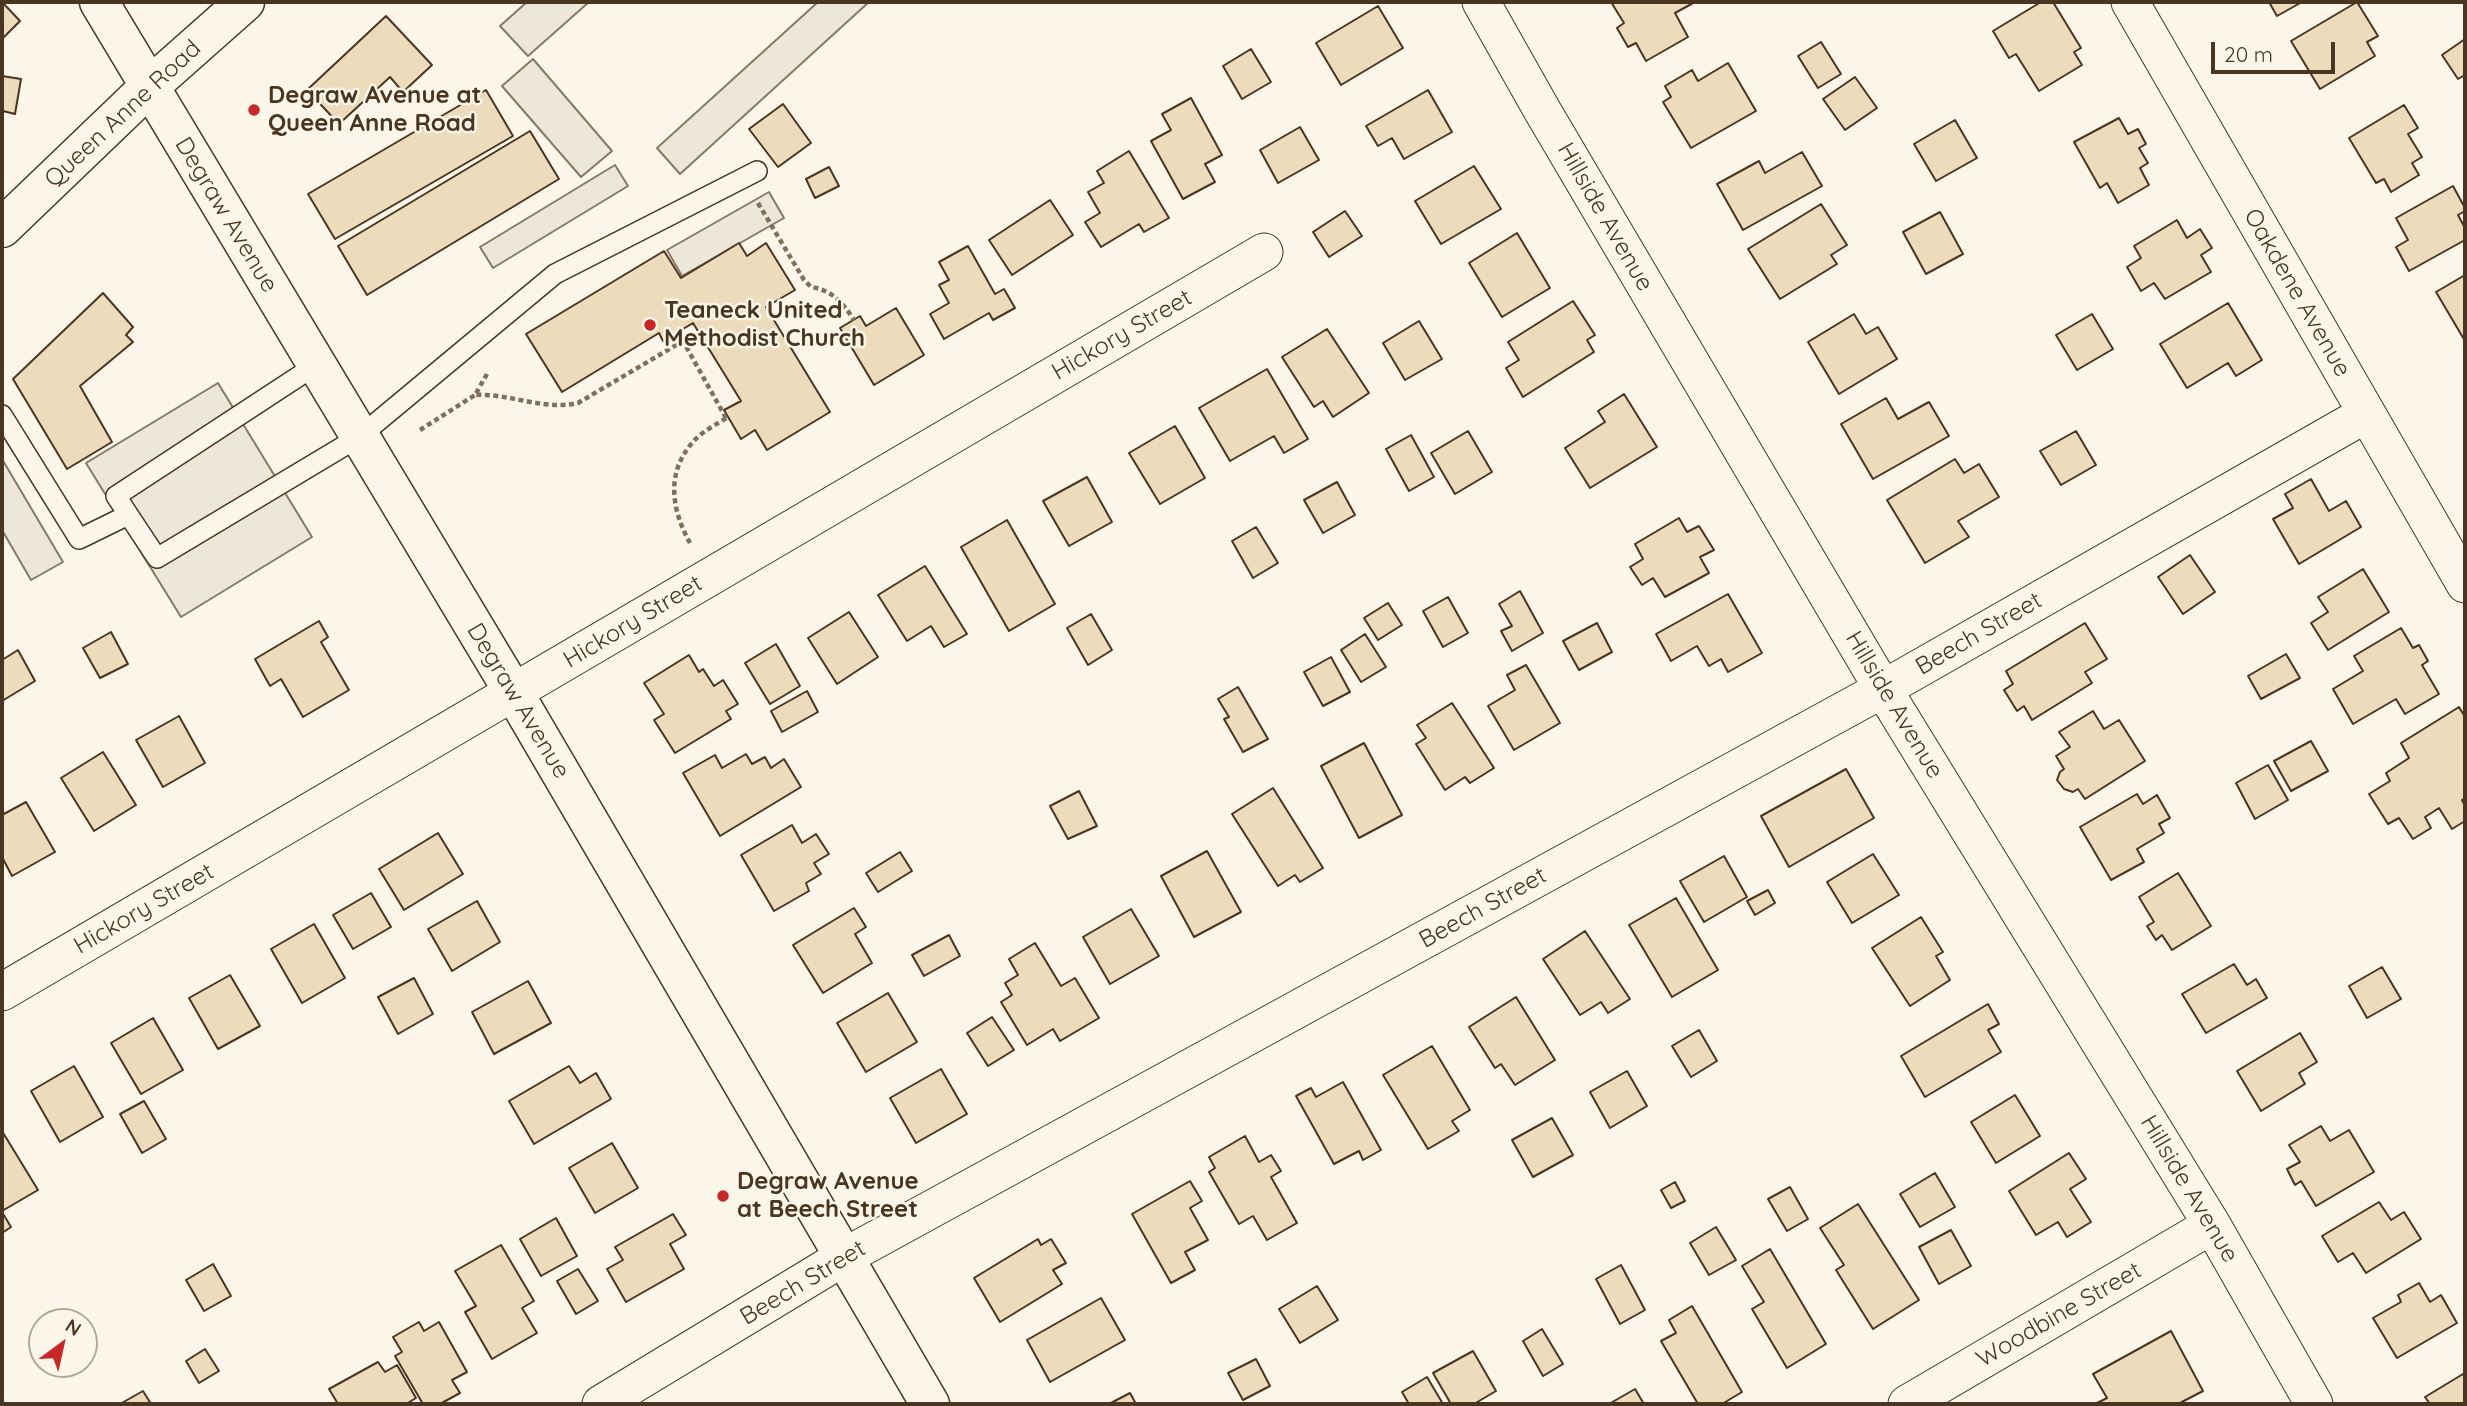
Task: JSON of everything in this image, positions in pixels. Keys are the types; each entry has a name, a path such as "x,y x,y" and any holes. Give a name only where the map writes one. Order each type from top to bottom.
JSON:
{"main road":[{"name":"Degraw Avenue","path":"99,2 514,693 930,1404"},
{"name":"Queen Anne Road","path":"4,221 245,2"}],"street":[{"name":"Hillside Avenue","path":"1481,2 1883,689 2212,1225 2314,1404"},
{"name":"Oakdene Avenue","path":"2130,2 2465,584"},
{"name":"Hickory Street","path":"2,992 1264,252"},
{"name":"Beech Street","path":"601,1404 844,1257 1883,689 2366,414"},
{"name":"Woodbine Street","path":"1907,1404 2212,1225"}],"lane":[{"path":"316,365 116,496 157,558 366,448 555,274 750,174"},
{"path":"2,415 79,539 128,514"}],"path":[{"path":"750,174 804,279 811,287 835,296 854,320"},
{"path":"678,332 727,418 693,442 681,460 674,479 673,495 679,522 691,546 712,576"},
{"path":"366,448 475,395 511,398 550,406 578,403 684,341"},
{"path":"475,395 489,367"}],"shaded area":[{"path":"527,2 589,2 528,56 500,26"},
{"path":"818,2 869,2 680,174 657,148"},
{"path":"533,59 612,151 581,177 502,86"},
{"path":"615,165 628,186 493,268 480,247"},
{"path":"769,192 784,218 682,276 667,250"},
{"path":"218,383 312,537 181,617 86,463"},
{"path":"2,459 63,562 31,580 2,530"}],"building":[{"path":"2,2 20,21 2,39"},
{"path":"1611,2 1695,2 1675,13 1688,37 1646,61 1636,43 1628,47 1617,28 1624,23"},
{"path":"2041,2 2053,2 2081,48 2074,52 2082,65 2039,91 2016,54 2009,58 1993,31"},
{"path":"2269,2 2302,2 2277,16"},
{"path":"2357,2 2378,36 2367,42 2375,56 2320,89 2291,41"},
{"path":"1378,6 1403,48 1341,85 1316,43"},
{"path":"386,16 432,65 403,92 390,77 339,124 307,90"},
{"path":"2465,39 2465,75 2458,79 2442,55"},
{"path":"1821,42 1841,74 1818,88 1798,56"},
{"path":"1251,49 1271,82 1242,99 1223,66"},
{"path":"1728,63 1756,111 1691,148 1663,102 1671,97 1665,86 1692,70 1698,81"},
{"path":"2,76 21,79 15,114 3,111 2,120"},
{"path":"1855,77 1877,108 1845,130 1823,99"},
{"path":"486,90 513,136 335,239 308,194"},
{"path":"1428,90 1452,132 1404,159 1392,138 1378,146 1366,126"},
{"path":"1191,98 1222,155 1205,164 1215,182 1183,199 1151,141 1171,130 1162,114"},
{"path":"783,104 811,143 778,167 749,129"},
{"path":"2404,105 2418,128 2408,134 2422,157 2412,163 2419,175 2391,192 2384,179 2376,183 2349,138"},
{"path":"2119,118 2128,134 2138,129 2146,144 2139,148 2148,163 2140,168 2149,185 2118,203 2107,183 2100,188 2074,142"},
{"path":"1955,120 1977,158 1936,181 1914,144"},
{"path":"1300,127 1319,160 1278,183 1260,150"},
{"path":"530,131 559,179 367,295 338,246"},
{"path":"1129,151 1169,218 1144,232 1139,224 1101,247 1085,222 1100,213 1088,192 1104,183 1097,171"},
{"path":"1802,152 1822,186 1743,230 1717,184 1759,161 1765,173"},
{"path":"1474,166 1501,209 1441,244 1415,201"},
{"path":"829,167 839,186 815,198 806,179"},
{"path":"2453,186 2465,208 2465,211 2458,215 2465,228 2465,240 2409,271 2396,247 2408,240 2396,218"},
{"path":"1050,200 1073,235 1012,275 989,240"},
{"path":"1821,204 1847,245 1831,255 1837,264 1780,299 1748,249"},
{"path":"1345,211 1362,236 1329,257 1313,232"},
{"path":"1940,212 1963,254 1926,274 1903,232"},
{"path":"2177,220 2187,238 2200,229 2212,248 2201,255 2211,272 2165,299 2154,283 2141,291 2127,267 2141,258 2134,246"},
{"path":"1517,233 1550,288 1502,317 1469,263"},
{"path":"739,243 747,256 766,243 795,290 766,307 830,412 767,450 755,430 741,439 724,410 741,401 693,323 663,341 659,333 562,392 526,334 664,251 681,278"},
{"path":"968,246 995,294 1004,289 1015,308 993,320 989,313 944,339 930,314 949,303 939,285 949,280 939,262"},
{"path":"2465,275 2465,341 2436,292"},
{"path":"103,293 133,327 126,335 133,342 80,386 112,442 67,469 13,379"},
{"path":"1573,301 1595,335 1587,340 1594,352 1523,397 1506,368 1519,360 1508,342"},
{"path":"2228,303 2262,360 2236,376 2228,363 2187,388 2160,344"},
{"path":"896,308 924,355 874,385 840,328 860,316 866,326"},
{"path":"1854,314 1866,334 1878,327 1897,359 1839,394 1808,342"},
{"path":"2092,314 2113,349 2077,370 2056,335"},
{"path":"1419,321 1442,359 1405,380 1383,343"},
{"path":"1327,329 1369,393 1333,417 1323,401 1314,407 1282,357"},
{"path":"1267,369 1308,439 1284,453 1274,436 1230,461 1199,408"},
{"path":"1624,394 1657,447 1590,488 1565,448 1605,422 1598,411"},
{"path":"1886,398 1898,419 1929,402 1949,436 1873,479 1841,424"},
{"path":"1175,426 1205,478 1160,504 1129,453"},
{"path":"1468,431 1492,472 1455,494 1431,453"},
{"path":"2076,431 2096,465 2061,485 2040,451"},
{"path":"1411,435 1434,477 1409,491 1386,449"},
{"path":"1955,459 1964,473 1979,464 1999,497 1958,521 1969,537 1925,563 1887,500"},
{"path":"1087,477 1112,522 1069,546 1043,501"},
{"path":"2311,479 2329,511 2346,501 2361,527 2299,564 2273,519 2293,508 2285,494"},
{"path":"1337,482 1355,515 1323,533 1304,500"},
{"path":"1679,518 1687,532 1699,526 1714,550 1700,557 1709,573 1665,597 1653,578 1642,585 1630,567 1643,559 1635,544"},
{"path":"1007,520 1055,604 1009,631 961,547"},
{"path":"1256,527 1278,563 1253,578 1232,541"},
{"path":"2190,555 2215,592 2183,614 2158,577"},
{"path":"925,566 967,634 944,647 931,626 907,641 878,595"},
{"path":"2363,569 2389,612 2328,650 2311,623 2328,612 2318,597"},
{"path":"1520,591 1543,633 1512,651 1501,631 1512,626 1499,604"},
{"path":"1728,594 1762,653 1728,672 1721,659 1709,666 1697,646 1671,661 1656,634"},
{"path":"1448,597 1468,633 1443,647 1423,611"},
{"path":"1388,603 1402,625 1378,640 1364,618"},
{"path":"849,612 878,657 837,684 808,638"},
{"path":"1091,614 1112,650 1088,665 1067,628"},
{"path":"319,621 328,637 321,642 349,690 303,717 281,679 270,686 255,659"},
{"path":"1597,623 1612,652 1579,670 1563,641"},
{"path":"2085,623 2107,659 2085,672 2092,683 2032,720 2024,706 2017,711 2004,690 2013,684 2006,671"},
{"path":"2401,628 2413,648 2419,645 2428,661 2422,665 2439,694 2405,714 2396,699 2353,724 2333,689 2363,671 2354,656"},
{"path":"111,632 128,664 100,678 83,648"},
{"path":"1365,634 1386,667 1361,682 1341,650"},
{"path":"776,644 800,686 770,704 745,663"},
{"path":"18,650 35,681 2,701 2,660"},
{"path":"2286,654 2300,678 2261,699 2248,676"},
{"path":"689,655 699,672 703,669 714,686 723,680 738,704 726,711 731,719 675,753 654,720 664,714 644,683"},
{"path":"1331,657 1350,692 1323,706 1304,672"},
{"path":"1526,665 1560,723 1514,750 1488,706 1515,690 1507,675"},
{"path":"1238,687 1268,739 1243,752 1224,719 1229,717 1218,699"},
{"path":"807,691 818,712 782,732 771,711"},
{"path":"1452,703 1494,768 1470,783 1465,777 1445,790 1416,744 1426,738 1417,725"},
{"path":"2459,707 2465,717 2465,798 2462,800 2465,806 2465,821 2452,829 2439,808 2425,817 2431,828 2413,839 2399,818 2388,824 2369,794 2390,781 2386,773 2409,758 2401,743"},
{"path":"2093,711 2104,729 2119,720 2145,761 2085,799 2078,789 2073,792 2064,789 2057,780 2064,769 2056,756 2070,747 2059,732"},
{"path":"179,716 205,763 163,787 136,740"},
{"path":"2311,741 2328,771 2291,791 2274,761"},
{"path":"1364,743 1402,815 1359,838 1321,766"},
{"path":"103,752 136,805 94,831 61,778"},
{"path":"746,754 752,764 765,757 771,768 784,759 801,787 720,836 683,773 715,755 722,768"},
{"path":"2268,765 2288,800 2255,819 2236,783"},
{"path":"1846,769 1874,818 1789,867 1761,816"},
{"path":"1273,788 1323,868 1300,882 1295,875 1278,886 1232,814"},
{"path":"1079,791 1097,826 1068,839 1050,806"},
{"path":"2137,794 2143,804 2157,795 2170,818 2159,824 2164,833 2137,849 2144,862 2111,880 2080,827"},
{"path":"26,802 55,852 12,876 2,857 2,815"},
{"path":"792,825 802,843 816,834 829,854 814,863 821,874 806,883 809,891 774,911 741,855"},
{"path":"438,833 463,874 404,910 379,869"},
{"path":"1207,851 1241,912 1194,937 1161,876"},
{"path":"900,852 912,871 878,892 866,873"},
{"path":"1873,854 1899,895 1852,923 1827,882"},
{"path":"1724,856 1747,897 1704,922 1680,881"},
{"path":"2178,873 2211,926 2172,950 2162,935 2156,940 2147,926 2154,922 2139,897"},
{"path":"1768,890 1775,903 1755,915 1747,901"},
{"path":"371,893 391,927 353,949 333,915"},
{"path":"1676,898 1718,970 1672,997 1629,925"},
{"path":"477,901 500,942 452,971 428,929"},
{"path":"854,908 866,927 855,934 872,963 823,993 793,945"},
{"path":"1131,909 1159,956 1110,984 1083,937"},
{"path":"1921,917 1943,952 1936,956 1950,980 1910,1006 1872,948"},
{"path":"314,924 345,978 302,1003 271,949"},
{"path":"1585,931 1630,999 1608,1013 1601,1002 1580,1015 1543,959"},
{"path":"949,935 960,956 924,976 912,955"},
{"path":"1035,943 1061,986 1075,978 1099,1018 1060,1041 1053,1029 1027,1045 1001,1002 1012,995 1005,983 1018,975 1009,959"},
{"path":"2234,964 2247,985 2256,979 2267,998 2206,1033 2182,994"},
{"path":"2382,967 2401,999 2367,1018 2349,986"},
{"path":"230,975 260,1026 218,1049 189,998"},
{"path":"414,978 433,1014 398,1034 378,997"},
{"path":"528,981 551,1023 494,1054 472,1012"},
{"path":"888,993 917,1042 866,1072 837,1023"},
{"path":"1516,997 1555,1060 1515,1085 1501,1064 1495,1068 1469,1027"},
{"path":"1988,1004 1999,1024 1988,1030 2001,1052 1925,1097 1901,1056"},
{"path":"992,1017 1014,1050 988,1066 967,1033"},
{"path":"153,1018 183,1070 141,1094 111,1043"},
{"path":"1699,1030 1717,1061 1691,1077 1672,1046"},
{"path":"2300,1033 2317,1062 2299,1073 2305,1084 2261,1111 2237,1071"},
{"path":"1432,1046 1470,1110 1452,1121 1459,1131 1428,1149 1383,1075"},
{"path":"74,1066 103,1117 60,1142 31,1091"},
{"path":"569,1066 580,1083 596,1073 611,1099 534,1144 509,1101"},
{"path":"941,1069 967,1114 916,1143 890,1098"},
{"path":"1627,1071 1647,1106 1610,1128 1590,1092"},
{"path":"1343,1082 1381,1150 1363,1160 1359,1151 1334,1164 1296,1096 1311,1088 1316,1097"},
{"path":"2015,1095 2040,1136 1996,1163 1971,1122"},
{"path":"144,1101 166,1139 142,1153 120,1114"},
{"path":"1552,1118 1573,1155 1533,1177 1512,1140"},
{"path":"2321,1126 2330,1141 2349,1130 2374,1172 2316,1206 2301,1181 2295,1185 2287,1169 2300,1162 2289,1145"},
{"path":"2,1131 38,1190 2,1211"},
{"path":"1245,1136 1259,1162 1271,1155 1281,1171 1271,1177 1297,1223 1267,1240 1253,1216 1239,1224 1209,1172 1215,1168 1209,1157"},
{"path":"612,1143 638,1188 595,1213 569,1168"},
{"path":"2069,1153 2086,1179 2070,1189 2091,1222 2067,1237 2058,1222 2036,1235 2009,1191"},
{"path":"1935,1173 1955,1207 1920,1227 1900,1194"},
{"path":"1190,1181 1202,1201 1190,1208 1208,1240 1185,1252 1195,1270 1171,1283 1132,1214"},
{"path":"1675,1182 1685,1201 1671,1208 1661,1190"},
{"path":"1790,1187 1808,1219 1787,1231 1768,1199"},
{"path":"2379,1202 2391,1220 2404,1212 2421,1239 2366,1273 2353,1253 2338,1262 2322,1236"},
{"path":"1858,1204 1919,1300 1873,1329 1836,1270 1844,1265 1820,1228"},
{"path":"2,1212 11,1227 2,1233"},
{"path":"673,1214 686,1235 670,1244 684,1269 626,1302 607,1269 623,1260 615,1247"},
{"path":"556,1218 577,1256 541,1276 520,1239"},
{"path":"1716,1227 1736,1260 1709,1275 1690,1243"},
{"path":"1951,1230 1971,1266 1939,1284 1919,1247"},
{"path":"1038,1239 1041,1245 1051,1239 1066,1263 1053,1270 1062,1284 1000,1322 974,1278"},
{"path":"501,1245 534,1301 522,1308 537,1333 492,1359 465,1312 476,1306 455,1271"},
{"path":"1770,1249 1826,1344 1787,1368 1752,1309 1764,1302 1742,1266"},
{"path":"213,1264 231,1296 204,1311 186,1280"},
{"path":"1621,1265 1645,1310 1620,1324 1596,1279"},
{"path":"578,1269 598,1301 576,1314 557,1281"},
{"path":"2419,1283 2430,1302 2441,1295 2457,1323 2397,1358 2373,1318 2401,1302 2398,1295"},
{"path":"1317,1286 1338,1320 1300,1343 1279,1309"},
{"path":"1101,1298 1125,1340 1050,1382 1027,1340"},
{"path":"1692,1306 1742,1392 1722,1404 1698,1404 1661,1341 1676,1333 1669,1320"},
{"path":"419,1322 424,1331 439,1322 467,1372 452,1380 460,1393 440,1404 423,1404 395,1356 402,1352 393,1337"},
{"path":"1542,1329 1563,1364 1543,1376 1523,1341"},
{"path":"2171,1331 2203,1391 2178,1404 2095,1404 2107,1398 2093,1374"},
{"path":"205,1349 219,1371 199,1383 186,1361"},
{"path":"1473,1351 1496,1391 1474,1404 1451,1404 1433,1373"},
{"path":"1256,1359 1270,1386 1243,1400 1228,1373"},
{"path":"378,1362 385,1372 397,1365 416,1398 406,1404 338,1404 329,1389"},
{"path":"2463,1374 2465,1404 2430,1404 2425,1397"},
{"path":"1427,1377 1443,1404 1409,1404 1402,1392"},
{"path":"1635,1389 1644,1404 1609,1404"},
{"path":"143,1391 151,1404 120,1404"},
{"path":"1130,1393 1136,1404 1109,1404"}],"place":[{"name":"Degraw Avenue at Queen Anne Road","path":"254,110"},
{"name":"Teaneck United Methodist Church","path":"650,325"},
{"name":"Degraw Avenue at Beech Street","path":"723,1196"}]}
